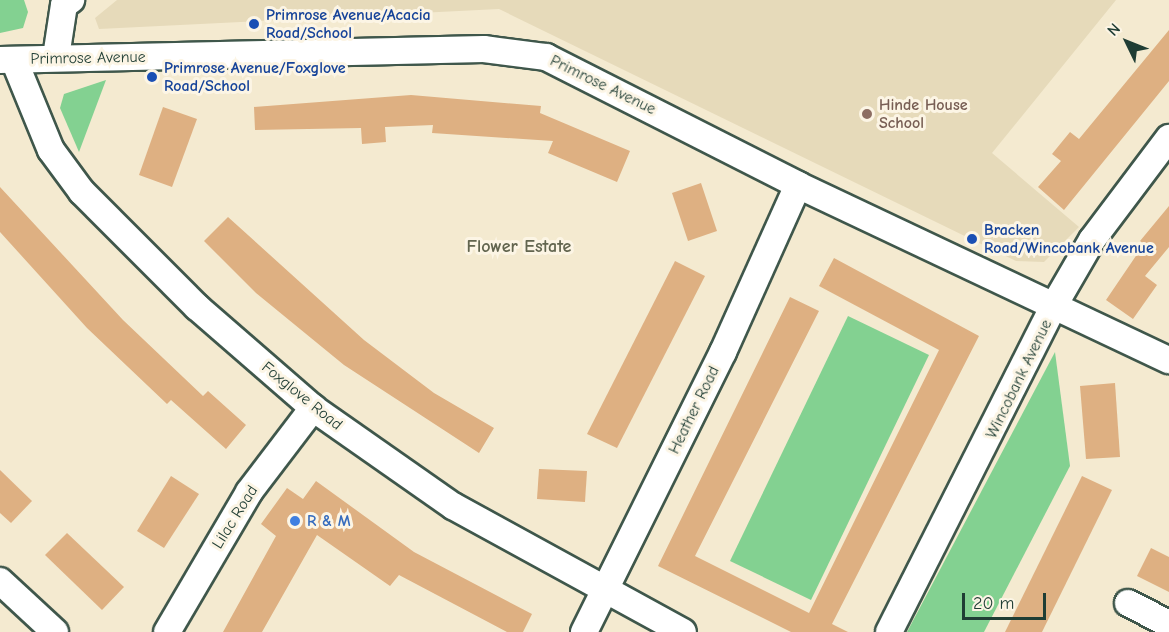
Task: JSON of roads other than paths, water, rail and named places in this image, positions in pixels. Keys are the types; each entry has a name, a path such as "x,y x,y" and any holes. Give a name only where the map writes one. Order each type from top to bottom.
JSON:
{"street":[{"path":"56,57 64,5 71,0"},
{"name":"Primrose Avenue","path":"7,60 56,57 518,50 572,67 798,185 1056,302 1169,360"},
{"name":"Foxglove Road","path":"7,60 51,150 82,192 197,307 313,408 453,506 683,632"},
{"name":"Wincobank Avenue","path":"889,632 1056,302 1092,240 1169,138"},
{"name":"Heather Road","path":"584,632 723,352 798,185"},
{"name":"Lilac Road","path":"166,632 249,492 313,408"},
{"path":"0,581 55,632"},
{"path":"1128,603 1169,624"}],"place":[{"name":"Primrose Avenue/Acacia Road/School","path":"254,24"},
{"name":"Primrose Avenue/Foxglove Road/School","path":"152,77"},
{"name":"Hinde House School","path":"867,114"},
{"name":"Bracken Road/Wincobank Avenue","path":"972,239"},
{"name":"R & M","path":"295,521"}],"district":[{"name":"Flower Estate","path":"519,247"}]}
